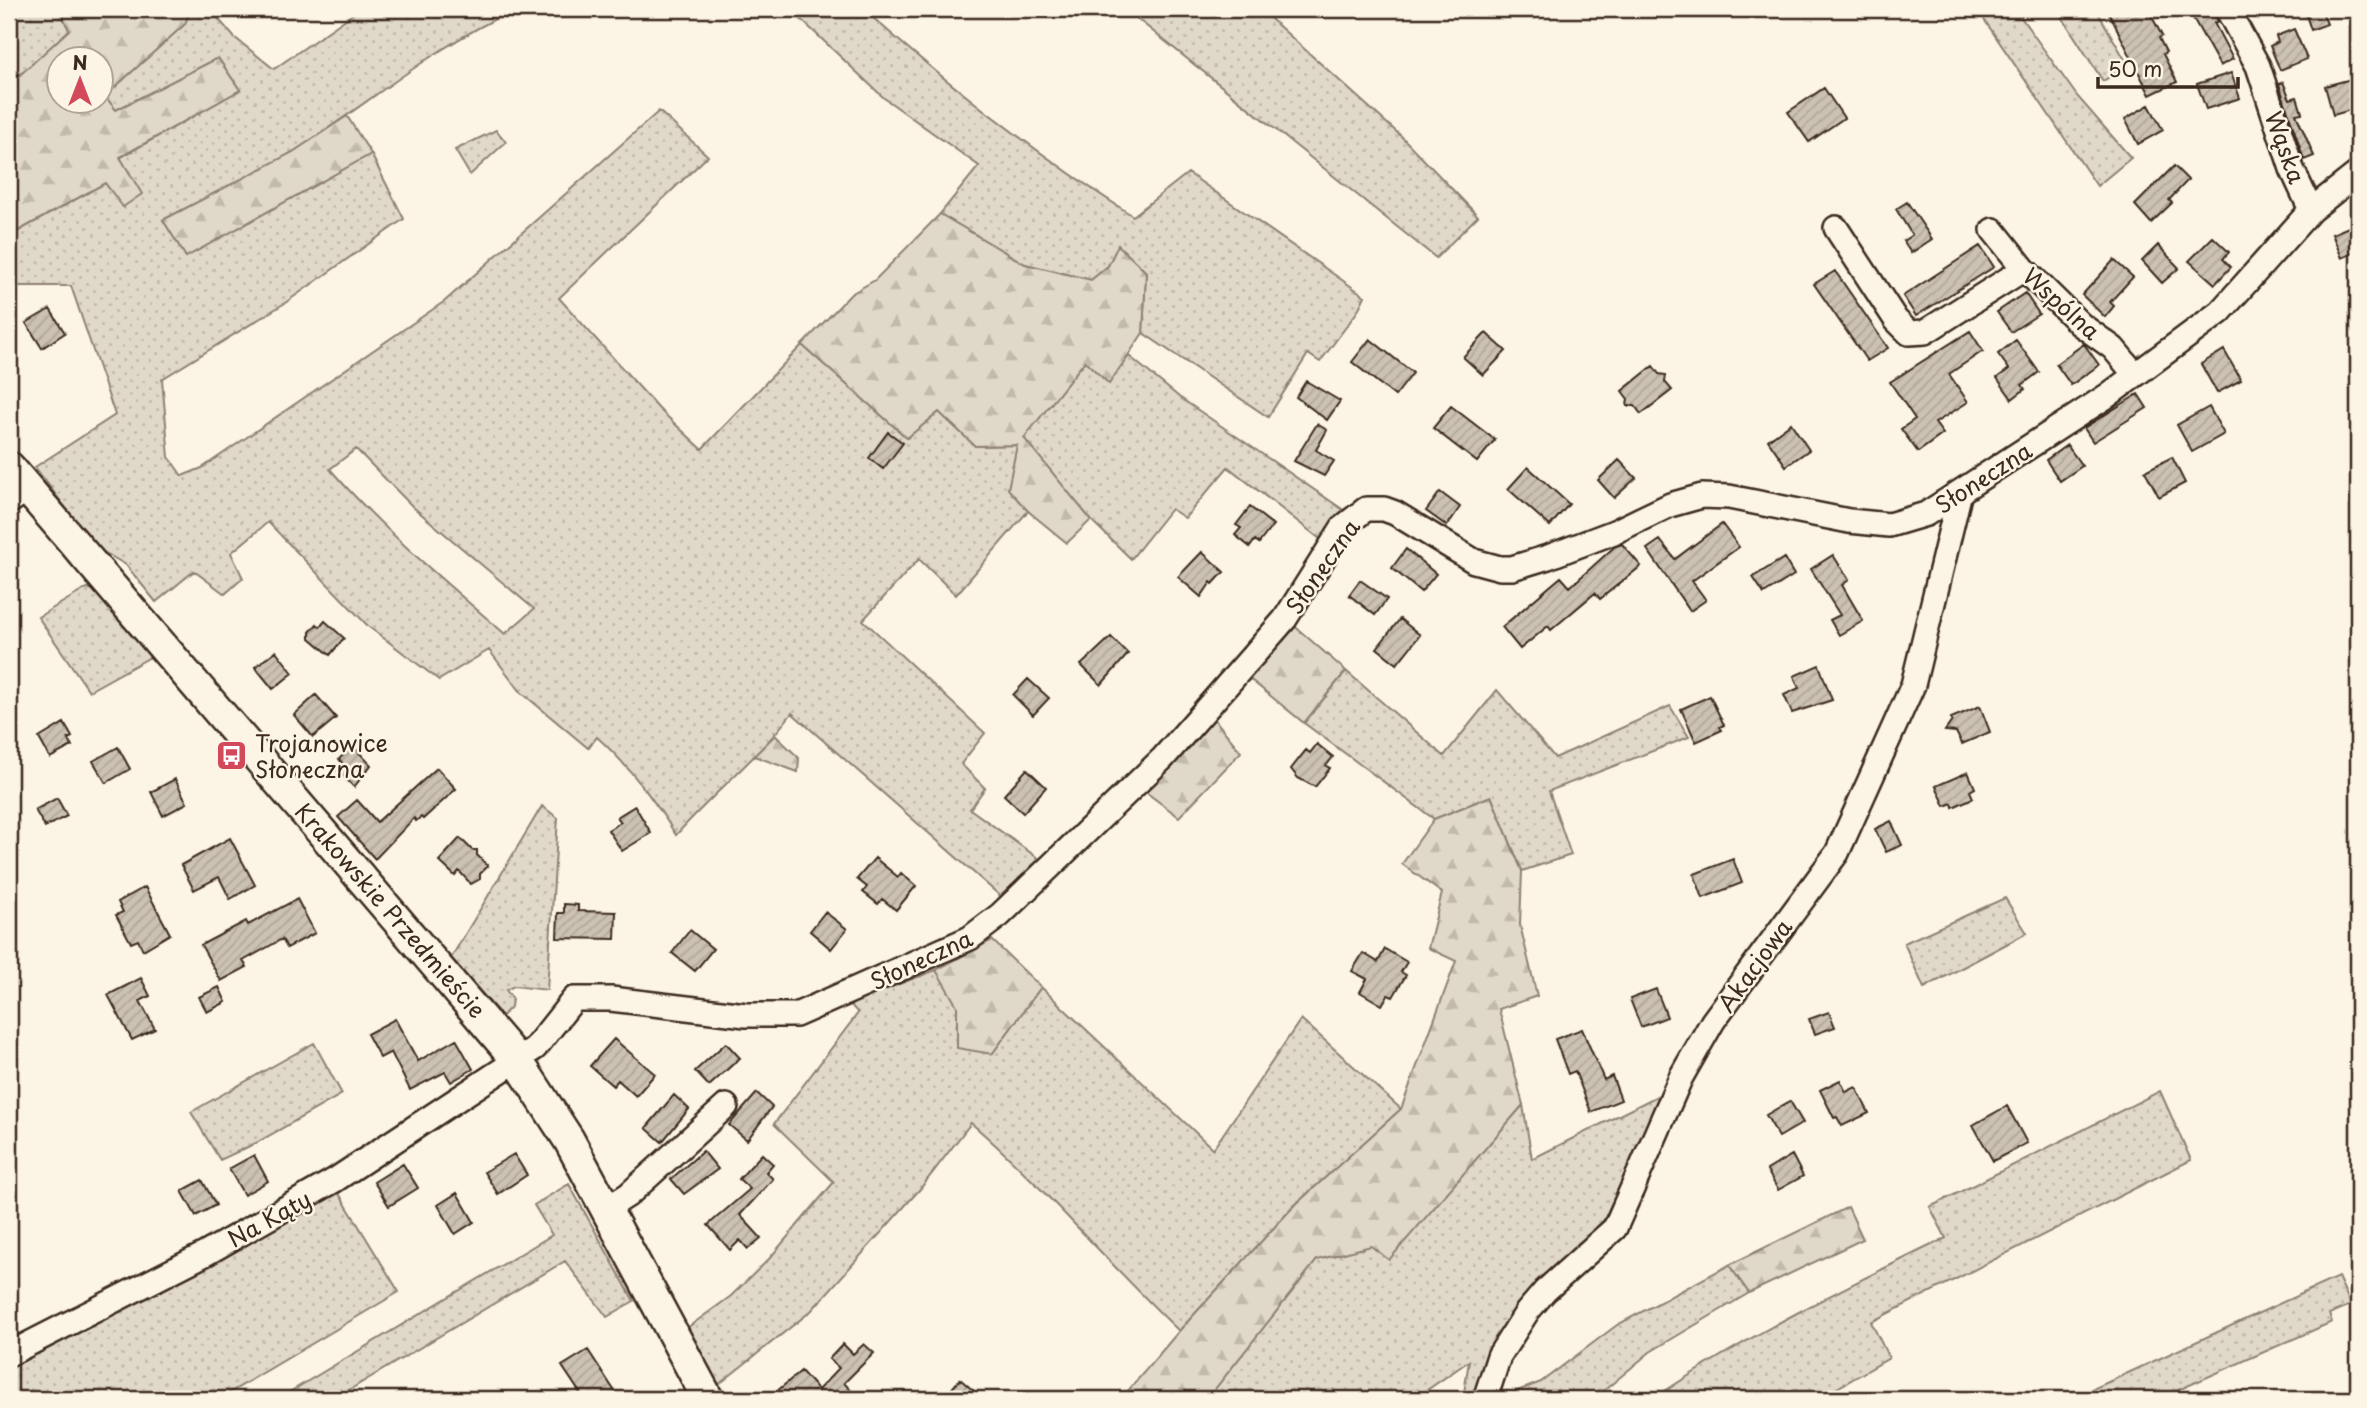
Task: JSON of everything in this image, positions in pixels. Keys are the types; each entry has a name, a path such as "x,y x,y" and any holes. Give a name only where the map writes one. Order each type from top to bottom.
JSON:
{"main road":[{"name":"Krakowskie Przedmieście","path":"15,486 517,1060 555,1115 708,1399"}],"street":[{"name":"Wąska","path":"2227,9 2258,66 2292,169 2311,209"},
{"name":"Słoneczna","path":"517,1060 535,1048 574,999 611,999 747,1015 796,1015 970,938 1028,889 1163,758 1284,619 1343,527 1367,509 1384,509 1395,513 1474,561 1512,568 1548,558 1614,533 1670,505 1702,496 1729,496 1849,521 1889,525 1926,514 1959,496 2107,396 2134,373 2220,312 2311,209 2358,173"},
{"path":"1836,228 1896,320 1909,333 1925,332 2024,269"},
{"name":"Wspólna","path":"1993,230 2024,269 2080,324 2113,348 2134,373"},
{"name":"Akacjowa","path":"1485,1399 1500,1356 1527,1312 1545,1291 1615,1228 1681,1077 1708,1028 1837,853 1913,685 1959,496"},
{"name":"Na Kąty","path":"9,1354 205,1254 335,1181 517,1060"},
{"path":"607,1209 628,1195 726,1106"}],"green space":[{"path":"9,9 67,9 61,13 70,30 52,46 46,46 46,52 9,85"},
{"path":"67,9 190,9 185,24 116,86 116,46 52,46 69,30 61,13"},
{"path":"190,9 210,9 234,37 274,69 360,9 516,9 430,57 280,160 163,220 186,257 371,154 404,219 285,303 162,379 169,457 182,476 202,468 445,301 659,111 708,156 559,298 659,409 702,449 802,345 907,438 939,412 975,446 1018,445 1009,489 1028,511 956,595 919,559 863,620 985,733 961,764 985,788 970,809 1042,861 1006,901 792,713 765,745 676,835 640,783 597,737 588,748 521,692 489,650 439,680 369,627 268,522 231,553 243,578 225,594 194,571 156,602 126,565 95,547 35,467 115,415 71,286 9,286 9,236 105,183 124,207 120,158 240,90 218,58 116,110 116,86 185,24","holes":["356,449 413,507 534,609 505,634 393,534 330,469"]},
{"path":"790,9 863,9 994,118 1133,216 1188,173 1365,296 1357,312 1320,362 1308,354 1268,417 1143,333 1146,272 1118,246 1108,266 1091,280 1025,264 940,214 979,166 884,98"},
{"path":"1125,9 1260,9 1401,136 1478,216 1436,258"},
{"path":"1977,9 2015,9 2077,96 2131,158 2097,186"},
{"path":"2076,9 2096,9 2128,65 2103,81 2062,17"},
{"path":"46,51 46,116 116,116 116,110 218,58 240,90 120,157 142,194 123,207 105,183 9,236 9,85"},
{"path":"347,116 371,154 186,257 163,220 293,152"},
{"path":"496,130 506,142 470,175 455,150"},
{"path":"940,214 1025,264 1091,280 1108,266 1118,245 1146,272 1143,333 1109,384 1085,361 1024,438 1091,520 1067,543 1028,511 1008,489 1017,445 975,446 939,412 907,438 802,345 851,294 875,280"},
{"path":"1129,356 1179,397 1345,511 1324,542 1228,467 1185,518 1171,509 1131,559 1091,520 1023,438 1085,361 1109,383"},
{"path":"87,588 94,590 152,656 89,691 38,617"},
{"path":"1291,623 1346,671 1304,723 1246,676"},
{"path":"1346,671 1444,756 1497,690 1555,758 1670,706 1689,737 1549,791 1571,855 1522,871 1491,796 1434,819 1304,723"},
{"path":"1211,715 1241,752 1179,817 1143,790"},
{"path":"775,735 799,758 798,772 754,756"},
{"path":"1491,796 1522,871 1520,925 1537,996 1499,1009 1523,1105 1389,1260 1371,1246 1317,1260 1207,1399 1121,1399 1179,1331 1294,1206 1401,1109 1456,961 1428,948 1442,893 1402,864 1434,819"},
{"path":"542,806 558,818 547,990 514,986 506,990 512,998 511,1007 502,1016 451,958"},
{"path":"2005,898 2027,933 1924,988 1904,943"},
{"path":"992,940 1041,987 992,1054 957,1048 957,1006 936,970"},
{"path":"936,970 992,1054 1041,987 1213,1149 1301,1019 1401,1109 1294,1206 1179,1331 1025,1173 971,1123 920,1189 811,1311 718,1385 687,1328 731,1296 769,1259 834,1182 774,1124 858,1013 849,1003"},
{"path":"314,1043 342,1094 256,1143 220,1160 191,1112"},
{"path":"2160,1091 2191,1160 1871,1322 1889,1358 1818,1399 1653,1399 1760,1333 1946,1238 1930,1207"},
{"path":"1665,1092 1600,1228 1524,1298 1484,1371 1477,1399 1463,1399 1469,1361 1414,1399 1207,1399 1317,1260 1371,1245 1389,1259 1523,1105 1532,1159"},
{"path":"569,1184 634,1301 607,1317 565,1261 334,1399 278,1399 552,1235 534,1205"},
{"path":"335,1187 399,1292 219,1399 9,1399 9,1361"},
{"path":"1848,1207 1863,1239 1749,1293 1729,1265"},
{"path":"1729,1265 1749,1293 1650,1352 1594,1399 1496,1399 1541,1382 1617,1325"},
{"path":"2338,1277 2351,1305 2329,1314 2332,1322 2158,1399 2071,1399"}],"building":[{"path":"2107,9 2148,9 2162,36 2159,38 2166,52 2163,54 2177,82 2150,95"},
{"path":"2188,9 2211,9 2218,21 2214,23 2233,59 2220,66"},
{"path":"2321,9 2327,24 2311,30 2305,12"},
{"path":"2294,29 2307,59 2280,70 2270,46 2278,42 2276,36"},
{"path":"2231,73 2240,98 2206,109 2197,84"},
{"path":"2355,78 2358,108 2333,115 2325,86"},
{"path":"2283,82 2290,99 2297,97 2302,113 2296,114 2314,156 2304,160 2279,84"},
{"path":"1824,88 1844,118 1809,142 1788,112"},
{"path":"2149,105 2163,130 2138,144 2125,119"},
{"path":"2174,166 2188,180 2169,200 2172,203 2151,223 2135,205"},
{"path":"1907,202 1932,239 1911,253 1903,241 1912,235 1896,209"},
{"path":"2358,223 2358,251 2342,258 2332,234"},
{"path":"2213,237 2229,252 2223,259 2231,267 2215,284 2189,261"},
{"path":"2158,245 2179,268 2162,283 2142,261"},
{"path":"1980,246 1994,267 1916,316 1903,296"},
{"path":"2114,260 2133,277 2110,302 2114,306 2105,317 2082,295"},
{"path":"1835,271 1888,348 1867,361 1814,284"},
{"path":"2025,293 2039,314 2011,332 1997,312"},
{"path":"50,309 65,333 42,348 26,323"},
{"path":"1970,331 1983,351 1949,374 1968,402 1935,423 1943,434 1918,452 1901,429 1915,419 1890,382"},
{"path":"1486,333 1506,351 1483,375 1463,357"},
{"path":"1370,339 1413,373 1395,396 1352,362"},
{"path":"2016,340 2039,372 2022,385 2025,389 2012,399 1997,378 2009,369 1998,354"},
{"path":"2084,344 2099,365 2071,385 2056,364"},
{"path":"2224,350 2241,380 2217,393 2201,364"},
{"path":"1653,366 1659,374 1666,375 1665,382 1672,390 1641,414 1635,406 1627,406 1628,399 1622,391"},
{"path":"1306,381 1340,401 1327,420 1296,397"},
{"path":"2138,394 2147,408 2093,442 2084,428"},
{"path":"1451,406 1495,440 1477,462 1433,428"},
{"path":"2209,407 2224,434 2192,452 2177,425"},
{"path":"1791,423 1809,450 1786,466 1768,440"},
{"path":"1317,424 1327,430 1316,450 1334,461 1324,476 1294,461"},
{"path":"888,432 903,443 883,469 869,458"},
{"path":"2067,445 2082,466 2060,481 2046,460"},
{"path":"2172,457 2185,483 2159,497 2145,471"},
{"path":"1619,460 1636,478 1614,498 1598,480"},
{"path":"1528,467 1569,504 1550,526 1508,489"},
{"path":"1440,492 1460,507 1447,526 1426,511"},
{"path":"1250,507 1273,525 1259,543 1255,540 1250,547 1235,535 1241,528 1236,525"},
{"path":"1722,524 1739,547 1692,581 1706,600 1690,611 1647,549 1660,540 1675,559"},
{"path":"1622,544 1641,566 1600,599 1595,593 1551,630 1548,626 1520,649 1502,627 1561,577 1570,587 1614,547"},
{"path":"1406,549 1436,574 1421,592 1392,568"},
{"path":"1202,552 1224,572 1213,584 1211,582 1201,597 1178,577"},
{"path":"1833,555 1849,580 1842,585 1863,621 1839,635 1830,620 1840,615 1811,569"},
{"path":"1784,558 1794,575 1764,594 1753,577"},
{"path":"1360,580 1387,599 1375,615 1349,595"},
{"path":"1400,619 1420,635 1397,664 1377,648"},
{"path":"325,621 344,638 330,655 310,638 310,632 317,624 320,627"},
{"path":"1111,637 1128,654 1101,685 1081,665"},
{"path":"276,651 293,673 273,689 255,667"},
{"path":"1819,665 1832,700 1792,713 1784,695 1799,688 1794,676"},
{"path":"1028,679 1049,698 1033,715 1013,695"},
{"path":"316,695 336,718 313,737 294,715"},
{"path":"1710,696 1724,725 1720,727 1722,730 1696,742 1681,709"},
{"path":"1980,706 1990,732 1962,744 1956,732 1945,731 1952,721 1951,718"},
{"path":"64,723 72,737 68,739 72,746 50,758 39,738"},
{"path":"1317,744 1333,757 1326,766 1330,768 1315,787 1298,778 1291,769 1306,750 1310,753"},
{"path":"353,746 371,765 354,787 337,770 343,764 339,759"},
{"path":"118,747 130,769 106,783 93,761"},
{"path":"437,768 456,789 423,819 421,817 416,821 414,818 375,859 338,817 357,800 377,822"},
{"path":"1027,769 1046,787 1023,813 1004,795"},
{"path":"1968,772 1975,788 1970,791 1973,798 1953,807 1952,803 1945,806 1936,786"},
{"path":"175,779 187,803 163,816 151,792"},
{"path":"57,798 67,816 45,827 35,810"},
{"path":"635,806 651,833 622,851 608,830 621,822 617,817"},
{"path":"1891,821 1902,845 1886,852 1875,829"},
{"path":"230,838 255,885 230,899 219,877 194,890 181,865"},
{"path":"460,838 472,850 477,850 477,855 488,866 480,874 480,879 471,884 459,871 455,876 439,861"},
{"path":"875,858 898,877 901,873 916,886 896,910 882,899 878,904 863,892 867,887 857,879"},
{"path":"1733,859 1742,883 1703,898 1694,874"},
{"path":"145,887 170,934 143,950 138,940 131,943 116,915 123,912 118,902"},
{"path":"297,899 315,933 287,948 282,939 243,961 247,967 221,981 201,945 246,921 248,925"},
{"path":"564,904 578,905 578,911 616,912 615,939 557,938 558,913 564,913"},
{"path":"825,912 847,929 831,949 810,931"},
{"path":"690,930 713,949 695,971 672,953"},
{"path":"1385,949 1407,962 1401,972 1406,975 1393,997 1388,995 1382,1005 1360,992 1367,979 1352,971 1363,953 1378,962"},
{"path":"141,978 150,996 140,1001 155,1029 132,1040 108,995"},
{"path":"219,987 226,1002 207,1012 199,997"},
{"path":"1656,989 1667,1017 1641,1027 1630,999"},
{"path":"1829,1012 1835,1027 1815,1034 1809,1019"},
{"path":"395,1019 418,1061 456,1039 473,1069 451,1082 445,1072 410,1090 391,1052 380,1058 367,1034"},
{"path":"1582,1029 1604,1080 1612,1076 1621,1100 1591,1112 1575,1071 1568,1074 1555,1039"},
{"path":"614,1039 655,1074 636,1096 618,1080 613,1086 590,1066"},
{"path":"726,1043 740,1058 709,1086 695,1071"},
{"path":"1840,1080 1846,1092 1856,1087 1869,1113 1842,1126 1837,1117 1834,1118 1820,1090"},
{"path":"757,1093 772,1107 747,1140 729,1125"},
{"path":"674,1095 689,1109 662,1142 646,1128"},
{"path":"1790,1101 1803,1123 1779,1137 1766,1115"},
{"path":"2007,1106 2027,1143 1993,1161 1973,1125"},
{"path":"703,1151 718,1169 684,1194 671,1179"},
{"path":"514,1154 527,1175 498,1194 484,1172"},
{"path":"762,1154 773,1164 766,1172 773,1179 740,1215 761,1238 748,1249 740,1240 730,1250 708,1225 750,1189 739,1179"},
{"path":"254,1155 268,1181 244,1195 229,1169"},
{"path":"1792,1155 1803,1176 1778,1190 1767,1170"},
{"path":"403,1164 418,1188 389,1206 374,1182"},
{"path":"202,1180 216,1205 196,1216 182,1191"},
{"path":"457,1193 474,1222 455,1234 438,1205"},
{"path":"843,1344 853,1354 864,1344 874,1353 844,1383 859,1399 784,1399 777,1391 801,1371 818,1390 839,1368 829,1359"},
{"path":"588,1350 620,1399 584,1399 562,1366"},
{"path":"960,1379 983,1399 943,1399"}],"place":[{"name":"Trojanowice Słoneczna","path":"232,755"}]}
